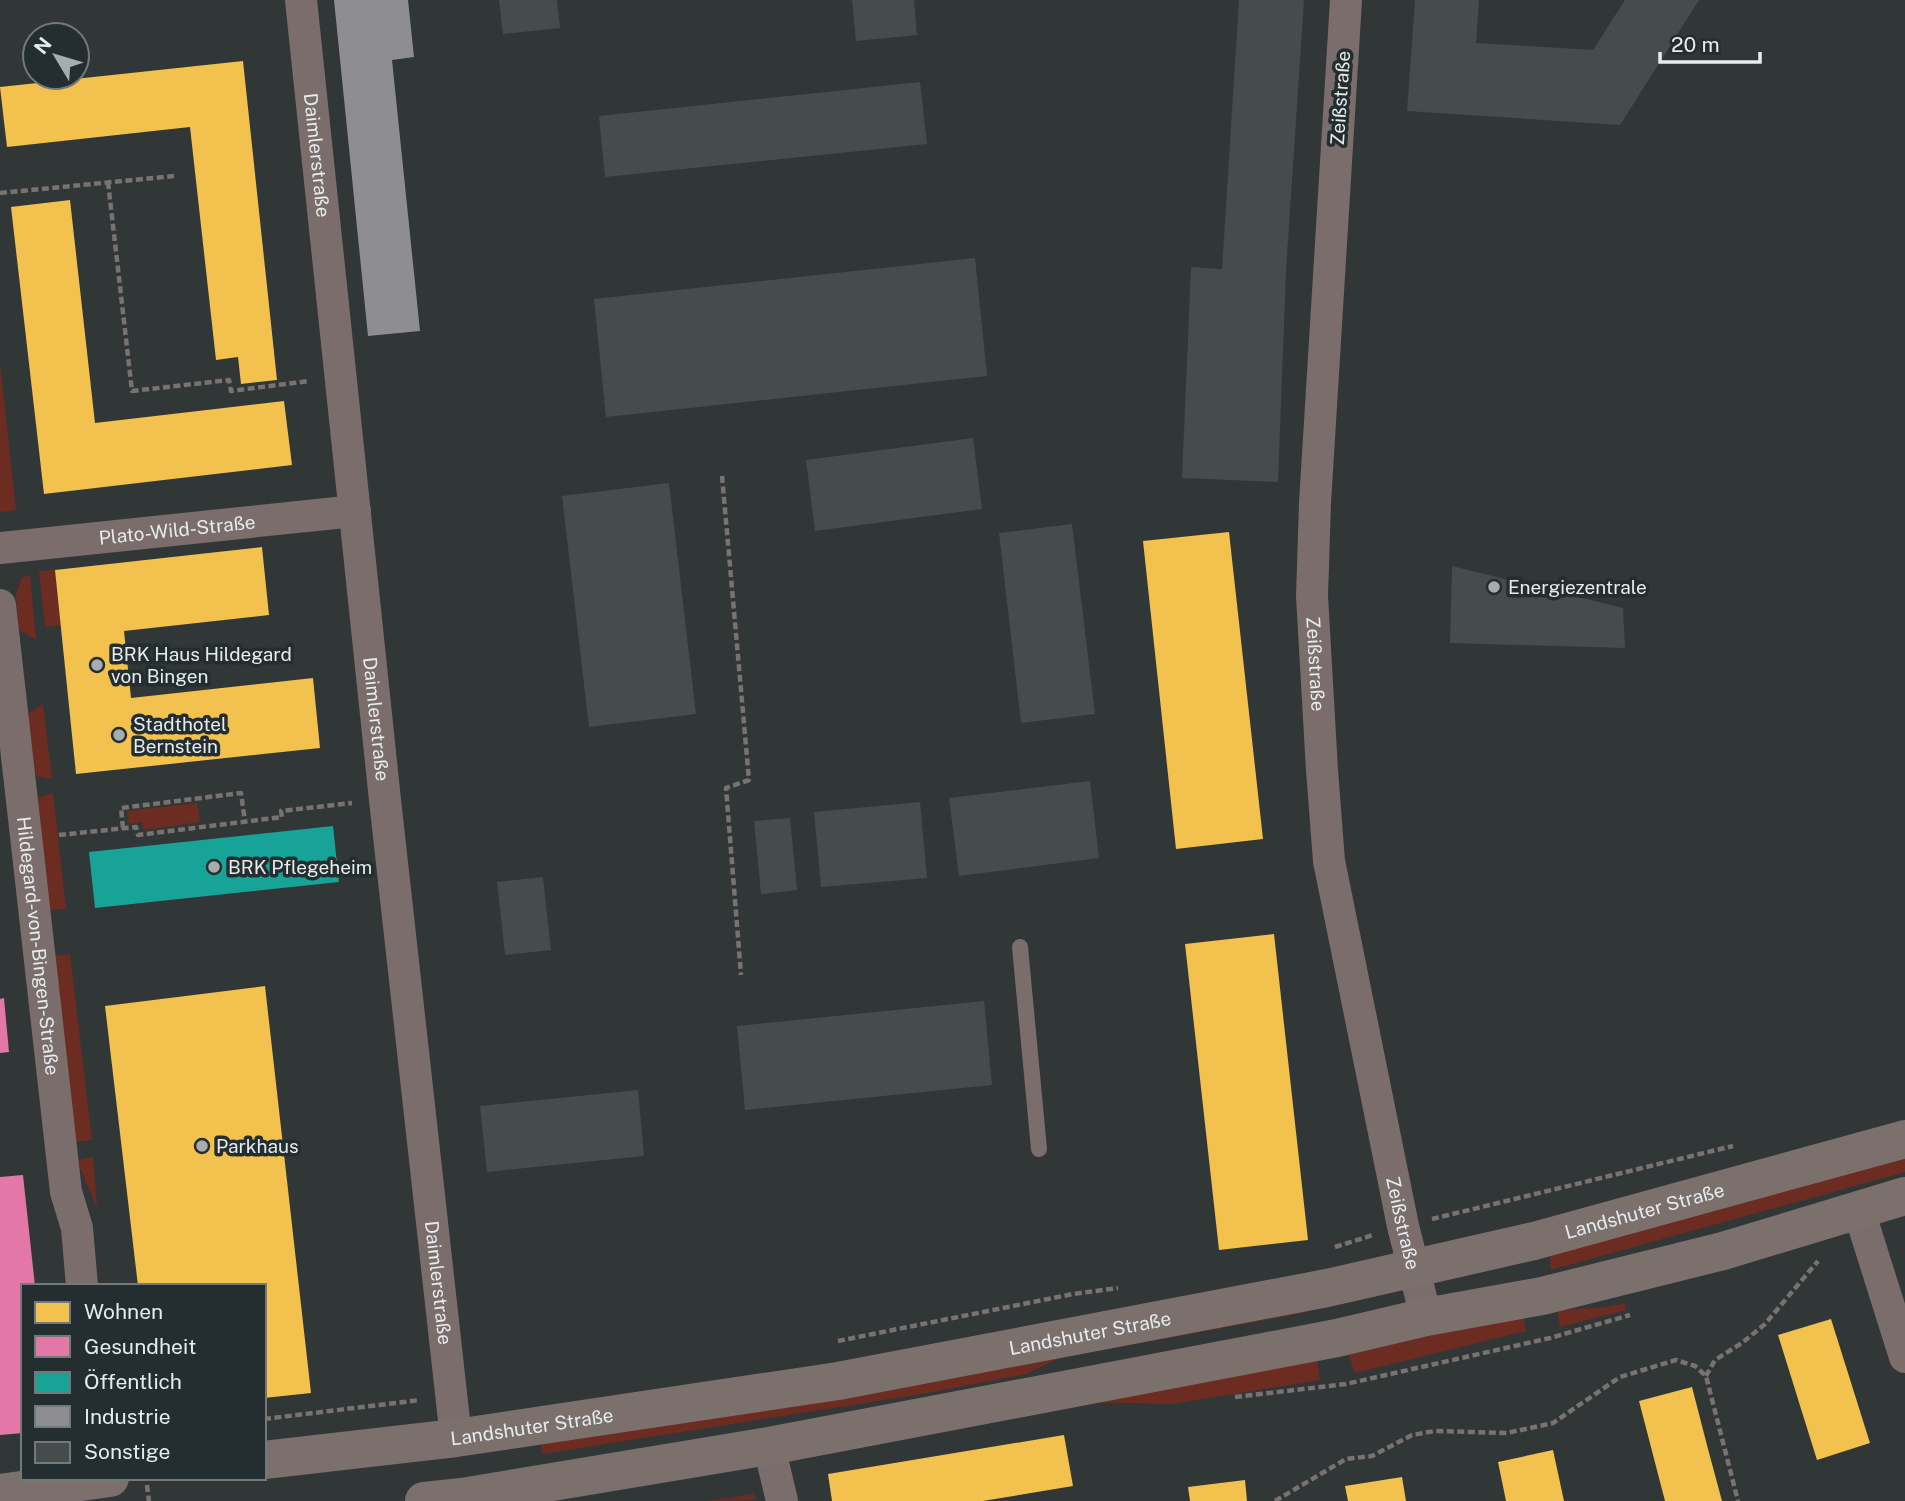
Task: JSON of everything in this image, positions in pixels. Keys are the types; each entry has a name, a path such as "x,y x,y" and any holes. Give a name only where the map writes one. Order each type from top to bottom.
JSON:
{"main road":[{"name":"Landshuter Straße","path":"266,1460 456,1438 838,1381 1415,1269 1574,1230 1905,1139"},
{"path":"424,1501 769,1446 1317,1342 1426,1317 1542,1296 1723,1251 1905,1196"},
{"path":"0,1493 94,1480"}],"street":[{"name":"Daimlerstraße","path":"301,0 385,800 456,1438"},
{"name":"Zeißstraße","path":"1346,0 1315,503 1312,596 1329,861 1403,1226 1426,1317"},
{"name":"Plato-Wild-Straße","path":"0,548 355,511"},
{"name":"Hildegard-von-Bingen-Straße","path":"0,605 65,1192 76,1228 82,1284"},
{"path":"1859,1211 1905,1357"},
{"path":"769,1446 782,1501"},
{"path":"108,1480 109,1501"}],"lane":[{"path":"1020,947 1040,1149"}],"path":[{"path":"0,193 174,176"},
{"path":"108,182 132,391 229,380 231,391 341,378"},
{"path":"722,476 749,780 726,788 741,975"},
{"path":"123,828 121,808 241,793 245,822"},
{"path":"64,834 136,827 138,835 282,817 281,811 385,800"},
{"path":"1330,1250 1339,1244 1403,1226 1740,1144"},
{"path":"1706,1376 1715,1360 1765,1324 1818,1261"},
{"path":"827,1343 1073,1295 1130,1287"},
{"path":"1275,1501 1346,1459 1372,1456 1412,1435 1435,1431 1507,1433 1553,1423 1620,1377 1676,1360 1695,1366 1706,1376 1738,1501"},
{"path":"266,1419 450,1397"},
{"path":"146,1480 149,1501"}],"shaded area":[{"path":"0,362 16,510 0,512"},
{"path":"55,570 61,625 45,627 39,571"},
{"path":"30,576 36,640 19,630 16,594 22,577"},
{"path":"43,704 52,779 36,776 28,714"},
{"path":"53,793 66,909 48,910 38,797"},
{"path":"197,803 200,822 143,830 142,822 129,824 127,811"},
{"path":"70,954 92,1140 75,1142 53,956"},
{"path":"1905,1151 1905,1172 1551,1270 1549,1248"},
{"path":"93,1157 97,1208 77,1160"},
{"path":"1625,1303 1626,1310 1560,1327 1557,1310 1607,1307"},
{"path":"1306,1304 1308,1312 1060,1358 1026,1374 922,1394 542,1454 541,1445 573,1437"},
{"path":"1523,1315 1526,1331 1355,1373 1348,1353"},
{"path":"1317,1359 1320,1380 1171,1404 1083,1402"},
{"path":"753,1494 757,1500 707,1501"}],"building: Wohnen":[{"path":"243,61 277,380 241,384 238,357 216,360 190,127 7,147 0,87 21,85 21,91 91,91 91,77"},
{"path":"70,200 95,423 284,401 292,465 44,494 11,207"},
{"path":"1229,532 1263,839 1176,849 1143,541"},
{"name":"BRK Haus Hildegard von Bingen","path":"262,547 269,615 124,631 131,698 313,678 320,748 76,774 55,570"},
{"path":"1274,934 1308,1240 1219,1250 1185,944"},
{"name":"Parkhaus","path":"265,986 311,1393 266,1398 266,1284 138,1284 105,1006"},
{"path":"1831,1319 1870,1443 1817,1460 1778,1335"},
{"path":"1692,1387 1722,1501 1665,1501 1639,1401"},
{"path":"1064,1435 1073,1486 983,1501 832,1501 828,1474"},
{"path":"1553,1450 1564,1501 1506,1501 1498,1462"},
{"path":"1402,1477 1406,1501 1348,1501 1345,1486"},
{"path":"1245,1480 1247,1501 1190,1501 1188,1487"}],"building: Gesundheit":[{"path":"4,998 9,1052 0,1053 0,999"},
{"path":"23,1175 35,1284 21,1284 21,1433 0,1435 0,1177"}],"building: Öffentlich":[{"name":"BRK Pflegeheim","path":"333,826 339,882 95,908 89,852"}],"building: Industrie":[{"path":"334,0 408,0 414,57 392,60 420,331 368,336"}],"building: Sonstige":[{"path":"499,0 557,0 560,28 503,34"},
{"path":"852,0 914,0 917,35 856,41"},
{"path":"1239,0 1304,0 1286,271 1278,482 1182,478 1191,267 1222,269"},
{"path":"1415,0 1479,0 1476,43 1593,50 1625,0 1699,0 1620,125 1407,111"},
{"path":"920,82 927,144 605,177 599,116"},
{"path":"975,258 987,376 606,417 594,299"},
{"path":"973,438 982,509 815,531 806,460"},
{"path":"669,483 696,714 589,727 562,496"},
{"path":"1072,524 1095,714 1021,723 999,533"},
{"name":"Energiezentrale","path":"1452,566 1623,608 1625,648 1450,643"},
{"path":"1090,781 1099,858 959,876 949,798"},
{"path":"920,802 927,878 821,887 814,812"},
{"path":"790,818 797,890 761,894 754,821"},
{"path":"543,877 551,950 505,955 497,882"},
{"path":"984,1001 992,1085 745,1110 737,1026"},
{"path":"638,1090 644,1156 487,1172 480,1106"}],"place":[{"name":"Energiezentrale","path":"1494,587"},
{"name":"BRK Haus Hildegard von Bingen","path":"97,665"},
{"name":"Stadthotel Bernstein","path":"119,735"},
{"name":"BRK Pflegeheim","path":"214,867"},
{"name":"Parkhaus","path":"202,1146"}]}
